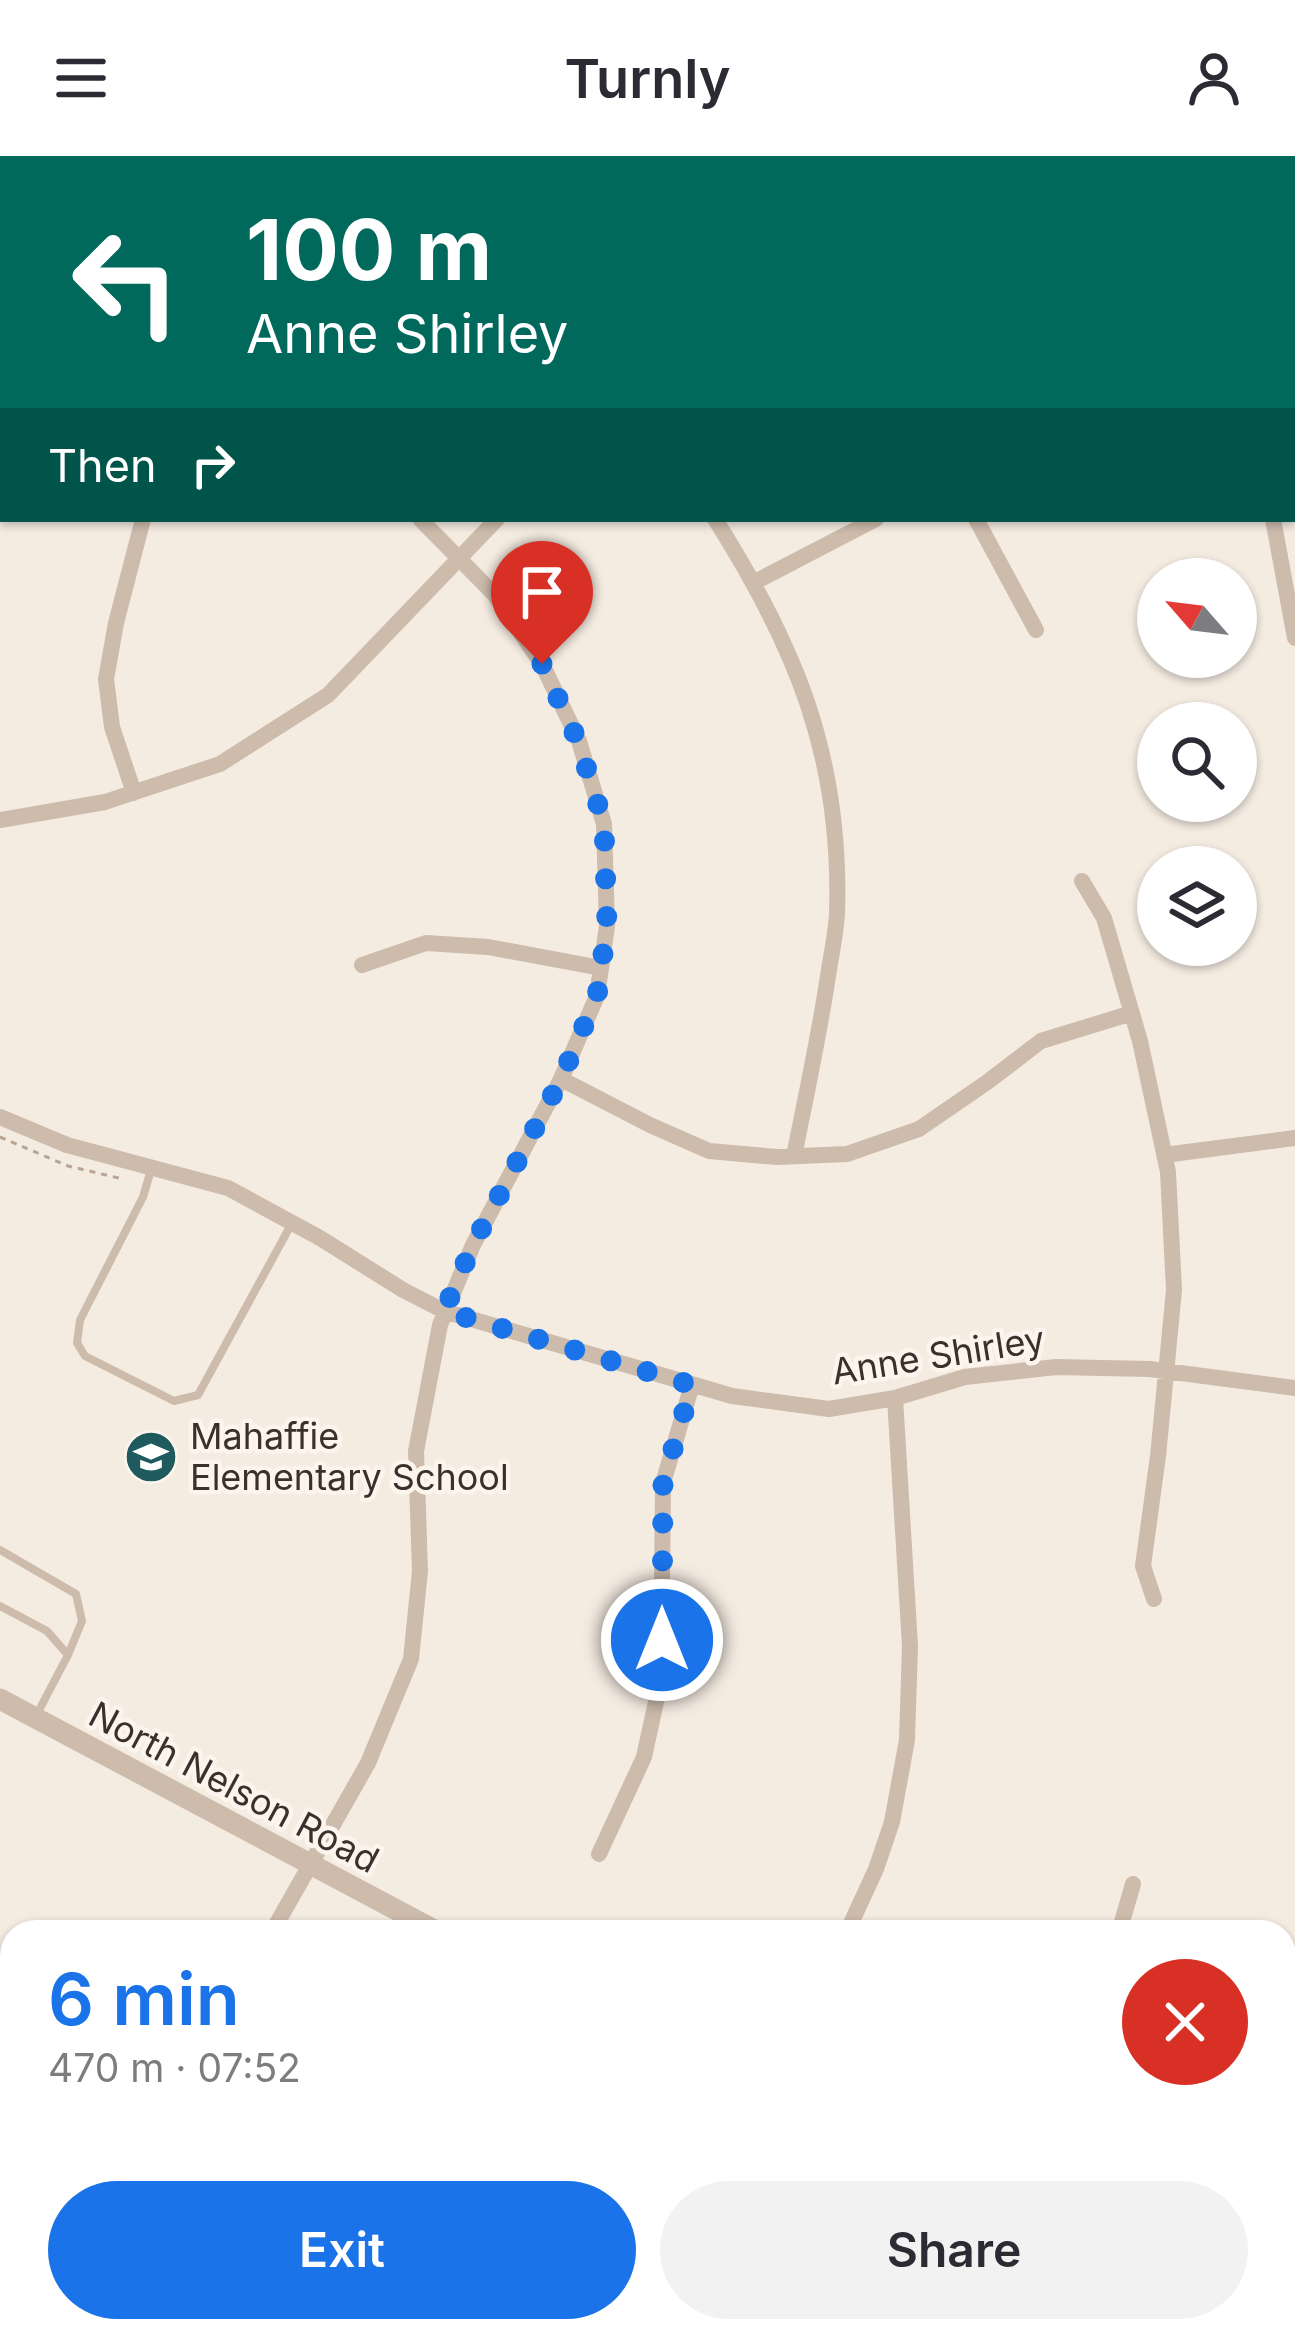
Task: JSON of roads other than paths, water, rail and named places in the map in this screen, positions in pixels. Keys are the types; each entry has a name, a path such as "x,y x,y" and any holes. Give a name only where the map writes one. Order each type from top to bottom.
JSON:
{"street":[{"path":"134,793 112,728 106,679 142,522"},
{"path":"279,1920 368,1763 411,1659 419,1571 416,1451 444,1311 473,1245 561,1079 597,996 607,926 604,824 578,741 542,664 495,595 423,522"},
{"path":"0,820 105,802 220,764 328,695 494,522"},
{"path":"717,522 755,582 795,664 820,738 835,822 837,916 794,1156"},
{"path":"755,582 870,522"},
{"path":"978,522 1036,629"},
{"path":"1274,522 1294,626"},
{"path":"1082,881 1104,918 1132,1013 1168,1172 1174,1290 1143,1566 1154,1599"},
{"path":"362,965 426,943 488,947 601,968"},
{"path":"561,1079 710,1150 847,1154 919,1129 1041,1041 1132,1013"},
{"name":"Anne Shirley","path":"0,1118 149,1176 228,1188 444,1311 732,1396 829,1408 895,1398 965,1377 1056,1367 1166,1372 1295,1388"},
{"path":"1165,1155 1295,1138"},
{"path":"599,1854 644,1757 662,1679 663,1483 692,1385"},
{"path":"853,1920 892,1822 907,1740 910,1646 895,1398"},
{"name":"North Nelson Road","path":"0,1700 415,1920"},
{"path":"1123,1920 1133,1884"}],"lane":[{"path":"149,1176 80,1320 77,1343 85,1356 175,1401 198,1394 292,1223"},
{"path":"0,1550 76,1594 82,1622 35,1718"},
{"path":"0,1606 46,1631 68,1655"}],"place":[{"name":"Mahaffie Elementary School","path":"151,1457"}]}
